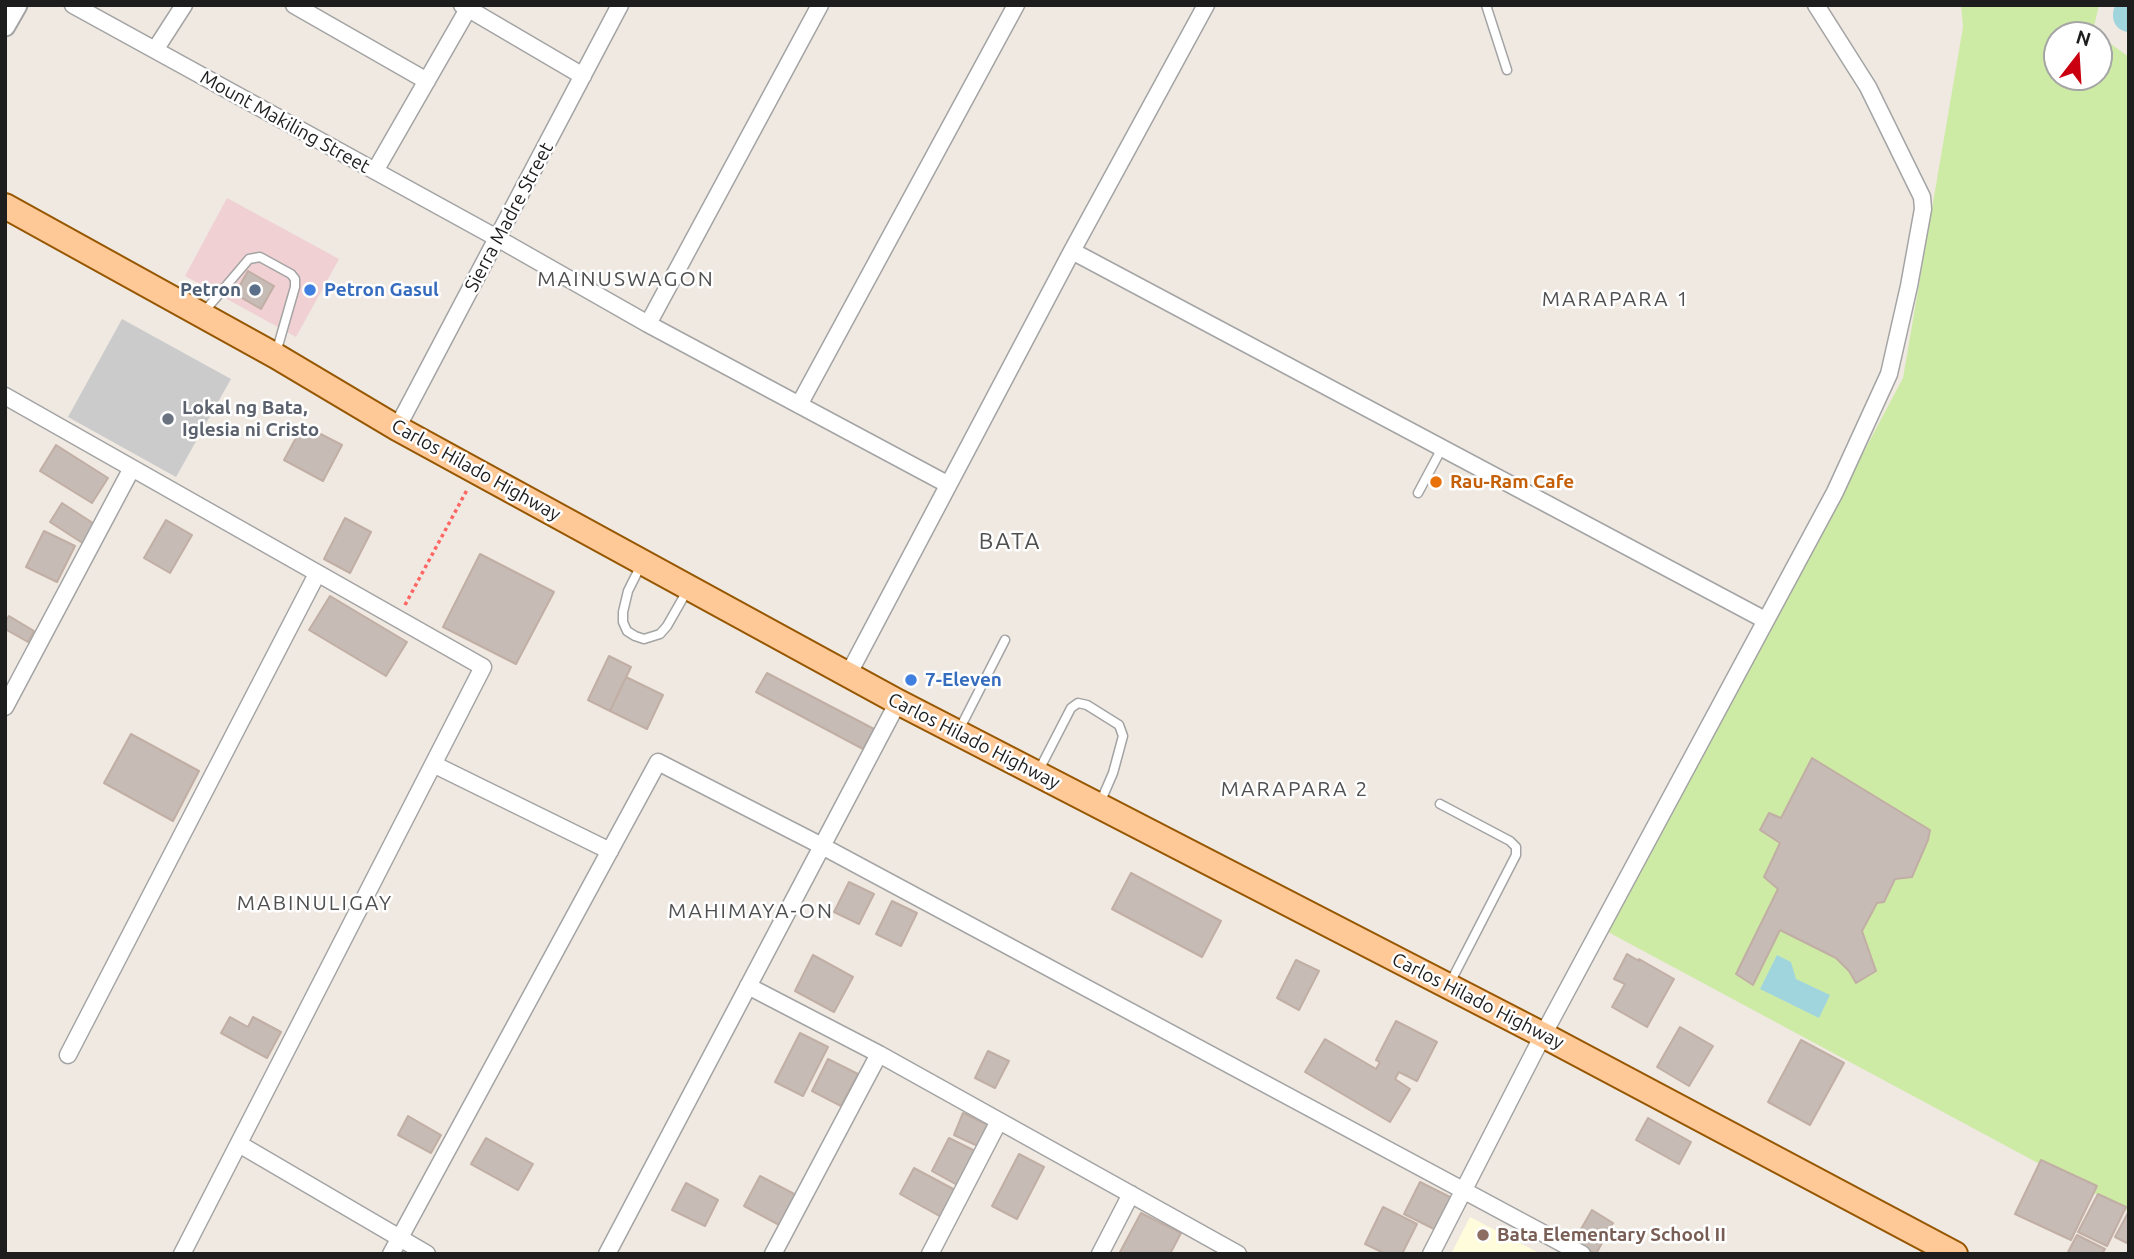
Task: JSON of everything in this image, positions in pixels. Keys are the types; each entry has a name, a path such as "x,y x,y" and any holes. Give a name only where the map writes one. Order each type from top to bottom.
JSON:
{"main road":[{"name":"Carlos Hilado Highway","path":"5,206 276,356 397,428 898,702 1544,1035 1955,1254"}],"street":[{"path":"5,26 17,5"},
{"name":"Mount Makiling Street","path":"73,5 648,324 947,484"},
{"path":"155,50 184,5"},
{"path":"294,5 427,80"},
{"name":"Sierra Madre Street","path":"397,428 620,5"},
{"path":"648,324 820,5"},
{"path":"799,405 1016,5"},
{"path":"848,675 1072,250 1206,5"},
{"path":"1431,1254 1544,1035 1835,492 1889,374 1923,209 1920,191 1868,87 1816,5"},
{"path":"375,171 465,7 583,76"},
{"path":"1072,250 1765,620"},
{"path":"5,396 483,667 182,1254"},
{"path":"5,707 132,468"},
{"path":"68,1055 317,574"},
{"path":"607,1254 898,702"},
{"path":"396,1247 658,762 822,846 1582,1254"},
{"path":"435,765 610,851"},
{"path":"748,986 879,1054 1238,1254"},
{"path":"773,1254 879,1054"},
{"path":"930,1254 999,1121"},
{"path":"239,1144 396,1247 427,1254"},
{"path":"1100,1254 1131,1194"}],"lane":[{"path":"1486,5 1507,70"},
{"path":"201,315 249,259 260,257 291,274 295,279 276,356"},
{"path":"1418,493 1442,448"},
{"path":"643,562 628,592 623,612 627,631 635,636 644,639 660,634 689,588"},
{"path":"957,733 1005,639"},
{"path":"1037,774 1071,708 1078,703 1087,705 1119,724 1124,736 1113,773 1098,805"},
{"path":"1440,804 1510,841 1516,847 1517,855 1449,986"}],"path":[{"path":"398,619 476,471"}],"shaded area":[{"path":"227,198 339,259 296,337 185,276"},
{"path":"122,319 231,379 176,477 68,417"},
{"name":"Bata Elementary School II","path":"1470,1217 1541,1254 1451,1254"}],"green space":[{"path":"1961,5 2099,5 2095,21 2043,21 2043,91 2113,91 2113,45 2129,57 2129,1212 1608,932 1903,378 1963,27"}],"water":[{"path":"1777,955 1791,962 1796,979 1830,995 1819,1018 1760,989"}],"building":[{"name":"Petron","path":"248,271 274,286 261,309 235,294"},
{"path":"303,425 342,445 323,481 284,460"},
{"path":"56,445 108,478 92,503 40,471"},
{"path":"62,503 96,525 84,544 50,522"},
{"path":"345,518 371,532 350,573 324,559"},
{"path":"166,520 192,535 170,573 144,558"},
{"path":"44,531 75,546 57,582 26,567"},
{"path":"480,554 554,592 516,664 443,627"},
{"path":"330,596 407,642 386,676 309,630"},
{"path":"9,616 34,631 28,642 5,629"},
{"path":"609,656 631,667 610,711 588,700"},
{"path":"767,673 874,729 863,749 756,692"},
{"path":"626,677 663,695 647,729 610,711"},
{"path":"131,734 199,771 173,821 104,783"},
{"path":"1812,758 1930,830 1928,840 1912,877 1895,879 1884,902 1877,903 1862,931 1876,971 1856,983 1836,958 1780,930 1753,985 1736,974 1778,889 1764,877 1780,843 1760,830 1769,813 1781,818"},
{"path":"1131,873 1221,921 1202,957 1112,909"},
{"path":"849,882 874,894 859,924 834,912"},
{"path":"892,901 917,913 901,946 876,934"},
{"path":"1627,954 1674,979 1647,1027 1612,1007 1625,984 1614,979"},
{"path":"813,955 853,977 834,1012 795,991"},
{"path":"1296,960 1319,971 1299,1010 1277,998"},
{"path":"230,1017 248,1027 253,1017 281,1032 267,1058 221,1033"},
{"path":"1396,1021 1437,1042 1417,1081 1399,1072 1395,1079 1410,1089 1390,1122 1305,1072 1325,1039 1376,1069 1380,1062 1376,1060"},
{"path":"1680,1027 1713,1046 1689,1086 1657,1067"},
{"path":"800,1033 828,1047 803,1096 775,1082"},
{"path":"1801,1040 1844,1063 1810,1125 1768,1102"},
{"path":"988,1051 1009,1061 995,1088 975,1078"},
{"path":"828,1059 858,1074 841,1106 812,1091"},
{"path":"963,1113 990,1126 980,1147 954,1135"},
{"path":"408,1116 441,1135 431,1153 398,1135"},
{"path":"1648,1118 1691,1142 1679,1164 1636,1140"},
{"path":"486,1138 533,1164 518,1190 471,1164"},
{"path":"949,1138 977,1152 959,1186 932,1171"},
{"path":"1019,1154 1044,1167 1017,1219 992,1206"},
{"path":"2041,1160 2097,1186 2071,1240 2015,1214"},
{"path":"914,1168 957,1191 943,1218 900,1194"},
{"path":"760,1176 800,1197 783,1227 744,1206"},
{"path":"1420,1182 1452,1198 1436,1230 1404,1214"},
{"path":"686,1183 718,1200 705,1226 672,1210"},
{"path":"2098,1194 2126,1207 2107,1246 2078,1232"},
{"path":"1383,1207 1417,1224 1402,1254 1386,1254 1365,1244"},
{"path":"1592,1210 1613,1223 1596,1254 1573,1243"},
{"path":"2129,1211 2129,1244 2115,1237"},
{"path":"1141,1213 1181,1233 1170,1254 1119,1254"},
{"path":"2077,1235 2105,1249 2102,1254 2067,1254"}],"place":[{"name":"Petron","path":"255,290"},
{"name":"Petron Gasul","path":"310,290"},
{"name":"Lokal ng Bata, Iglesia ni Cristo","path":"168,419"},
{"name":"Rau-Ram Cafe","path":"1436,482"},
{"name":"7-Eleven","path":"911,680"},
{"name":"Bata Elementary School II","path":"1483,1235"}],"district":[{"name":"MAINUSWAGON","path":"626,279"},
{"name":"MARAPARA 1","path":"1616,299"},
{"name":"BATA","path":"1010,541"},
{"name":"MARAPARA 2","path":"1295,789"},
{"name":"MABINULIGAY","path":"315,903"},
{"name":"MAHIMAYA-ON","path":"751,911"}]}
